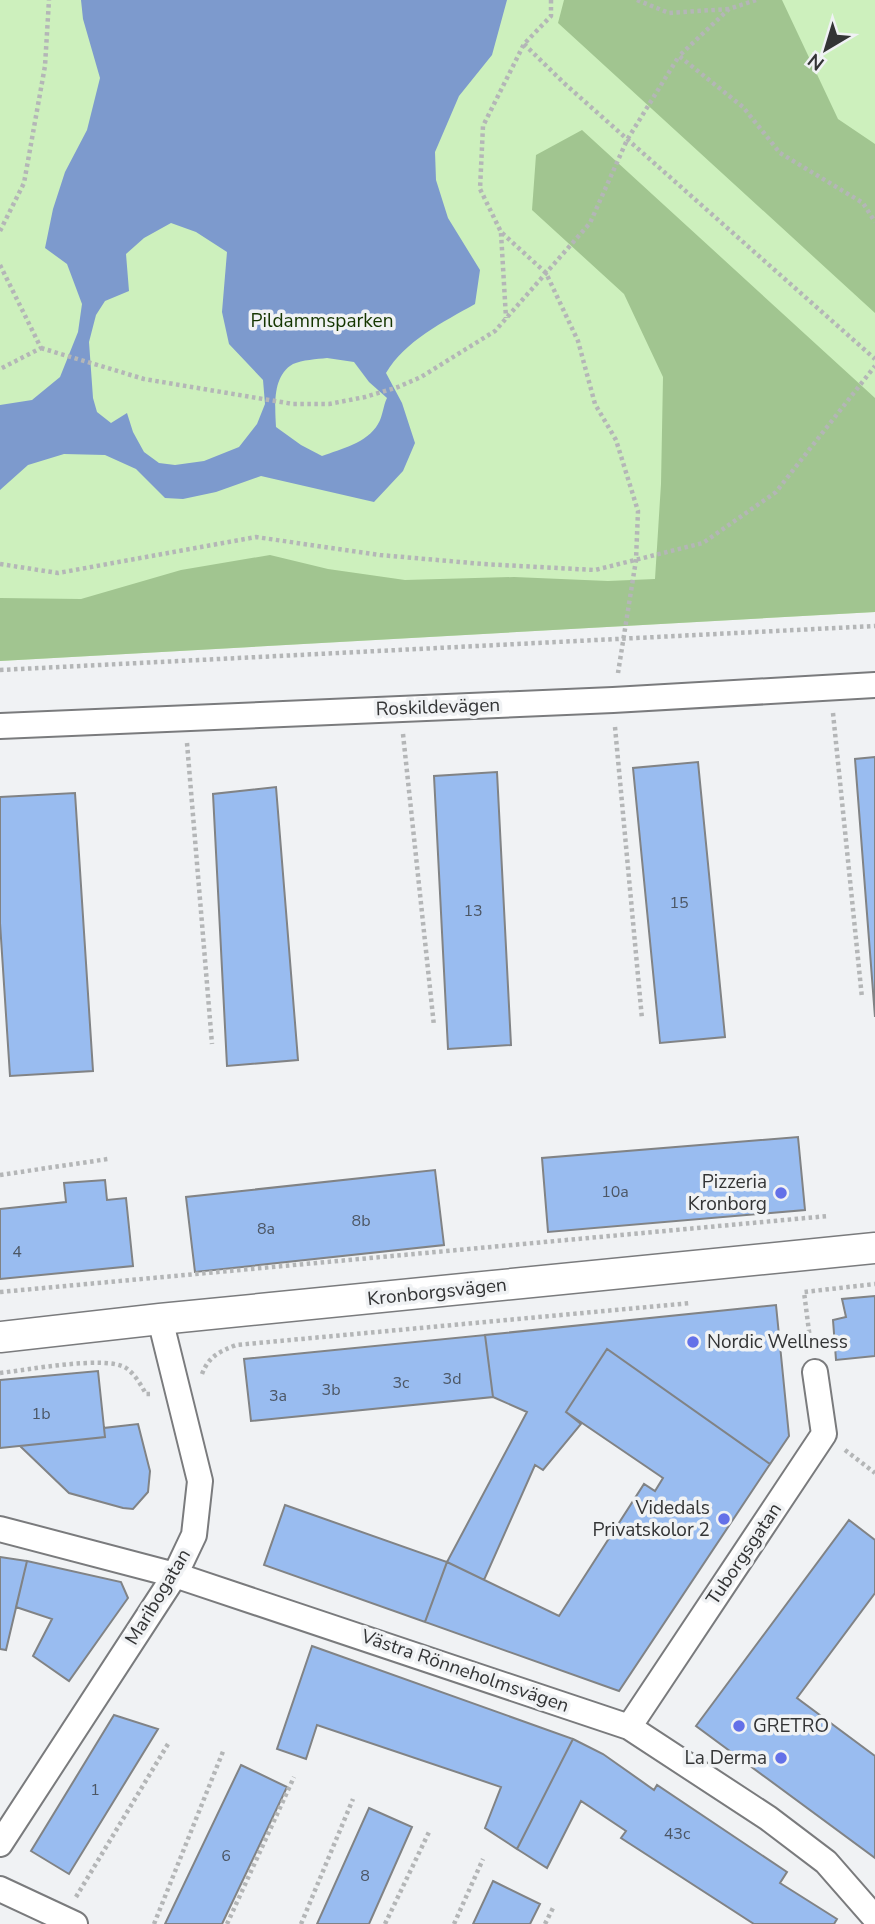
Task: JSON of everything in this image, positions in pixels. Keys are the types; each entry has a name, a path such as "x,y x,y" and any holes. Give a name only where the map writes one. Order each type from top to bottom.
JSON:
{"street":[{"name":"Roskildevägen","path":"0,726 613,700 875,685"},
{"name":"Kronborgsvägen","path":"0,1337 875,1248"},
{"name":"Maribogatan","path":"0,1844 175,1575 194,1535 200,1481 160,1319"},
{"path":"815,1372 824,1434"},
{"name":"Tuborgsgatan","path":"629,1727 824,1434"},
{"name":"Västra Rönneholmsvägen","path":"0,1529 175,1575 629,1727 768,1818 826,1862 875,1918"},
{"path":"0,1889 69,1921"}],"path":[{"path":"0,231 24,183 45,66 49,0"},
{"path":"551,0 551,16 524,44 483,126 480,189 501,232 546,273 578,341 595,404 616,440 638,511 636,560 613,700 642,1019"},
{"path":"636,0 668,13 729,9 756,0"},
{"path":"0,369 41,348 144,379 293,404 328,404 365,397 421,377 495,331 590,223 627,140 679,56 729,9"},
{"path":"524,44 627,140 875,359"},
{"path":"679,56 743,107 780,153 863,204 875,222"},
{"path":"501,232 506,318"},
{"path":"0,265 41,348"},
{"path":"0,564 58,573 256,537 380,555 595,570 704,543 776,492 875,366"},
{"path":"0,670 875,626"},
{"path":"830,688 862,998"},
{"path":"400,709 434,1026"},
{"path":"185,718 212,1044"},
{"path":"0,1175 108,1159"},
{"path":"0,1292 828,1216"},
{"path":"815,1372 804,1292 875,1284"},
{"path":"202,1381 207,1361 217,1353 236,1345 691,1303"},
{"path":"0,1373 106,1362 126,1367 139,1381 146,1394"},
{"path":"824,1434 875,1473"},
{"path":"69,1921 168,1744"},
{"path":"154,1924 224,1749"},
{"path":"227,1924 295,1777"},
{"path":"302,1924 353,1799"},
{"path":"385,1924 429,1832"},
{"path":"454,1924 484,1858"},
{"path":"545,1924 553,1908"}],"green space":[{"name":"Pildammsparken","path":"0,0 875,0 875,612 0,661"},
{"path":"564,0 782,0 838,119 875,144 875,313 558,23"},
{"path":"582,130 875,398 875,612 0,661 0,598 81,599 181,570 270,555 328,569 405,580 514,577 608,581 655,579 661,484 663,377 624,294 532,210 536,155"}],"water":[{"path":"81,0 507,0 492,55 459,96 435,152 436,180 448,218 480,270 475,304 414,342 403,351 386,373 402,403 415,443 403,471 374,502 261,476 216,492 183,499 165,498 136,469 105,455 64,454 28,465 0,490 0,405 32,400 60,377 78,332 82,304 67,264 45,248 53,209 65,172 87,130 100,78 83,19","holes":["171,223 196,232 227,252 222,312 229,344 263,380 265,404 257,424 239,447 204,461 175,465 159,463 144,452 127,413 111,423 97,412 93,398 89,342 96,315 105,301 129,291 126,254 144,238","327,358 354,362 369,382 387,398 380,421 373,431 353,444 322,456 276,427 275,401 278,384 286,369 293,364"]}],"building":[{"path":"875,757 875,1017 855,759"},
{"path":"698,762 725,1037 660,1043 633,768"},
{"path":"497,772 511,1045 448,1049 434,776"},
{"path":"276,787 298,1060 227,1066 213,794"},
{"path":"75,793 93,1071 10,1076 0,923 0,797"},
{"path":"798,1137 805,1210 548,1232 542,1158"},
{"path":"435,1170 444,1245 195,1272 186,1197"},
{"path":"105,1180 107,1200 126,1198 133,1266 0,1279 0,1209 66,1202 64,1183"},
{"path":"875,1296 875,1356 836,1360 833,1320 846,1317 842,1299"},
{"path":"776,1305 789,1436 770,1464 607,1349 566,1412 581,1424 543,1470 535,1465 484,1580 447,1562 527,1412 493,1397 485,1335"},
{"path":"485,1335 493,1397 251,1421 244,1359"},
{"path":"607,1349 770,1464 619,1691 425,1622 447,1562 559,1616 644,1484 655,1491 663,1478 566,1412"},
{"path":"98,1371 105,1437 0,1448 0,1380"},
{"path":"138,1424 150,1471 148,1492 133,1509 69,1493 20,1446 105,1437 104,1428"},
{"path":"285,1505 447,1562 425,1622 264,1565"},
{"path":"849,1520 875,1540 875,1593 797,1698 875,1756 875,1858 696,1726"},
{"path":"0,1557 27,1561 6,1650 0,1649"},
{"path":"27,1561 121,1582 128,1598 69,1681 33,1656 52,1619 16,1607"},
{"path":"312,1646 573,1739 517,1849 485,1828 501,1787 317,1725 306,1759 277,1749"},
{"path":"114,1715 158,1729 69,1874 31,1851"},
{"path":"573,1739 603,1754 654,1790 657,1785 787,1872 780,1883 837,1919 834,1924 754,1924 621,1838 626,1831 581,1801 547,1868 517,1849"},
{"path":"241,1765 287,1787 222,1924 165,1924"},
{"path":"369,1808 412,1827 369,1924 317,1924"},
{"path":"493,1881 540,1904 530,1924 473,1924"}],"place":[{"name":"Pizzeria Kronborg","path":"781,1193"},
{"name":"Nordic Wellness","path":"693,1342"},
{"name":"Videdals Privatskolor 2","path":"724,1519"},
{"name":"GRETRO","path":"739,1726"},
{"name":"La Derma","path":"781,1758"}]}
